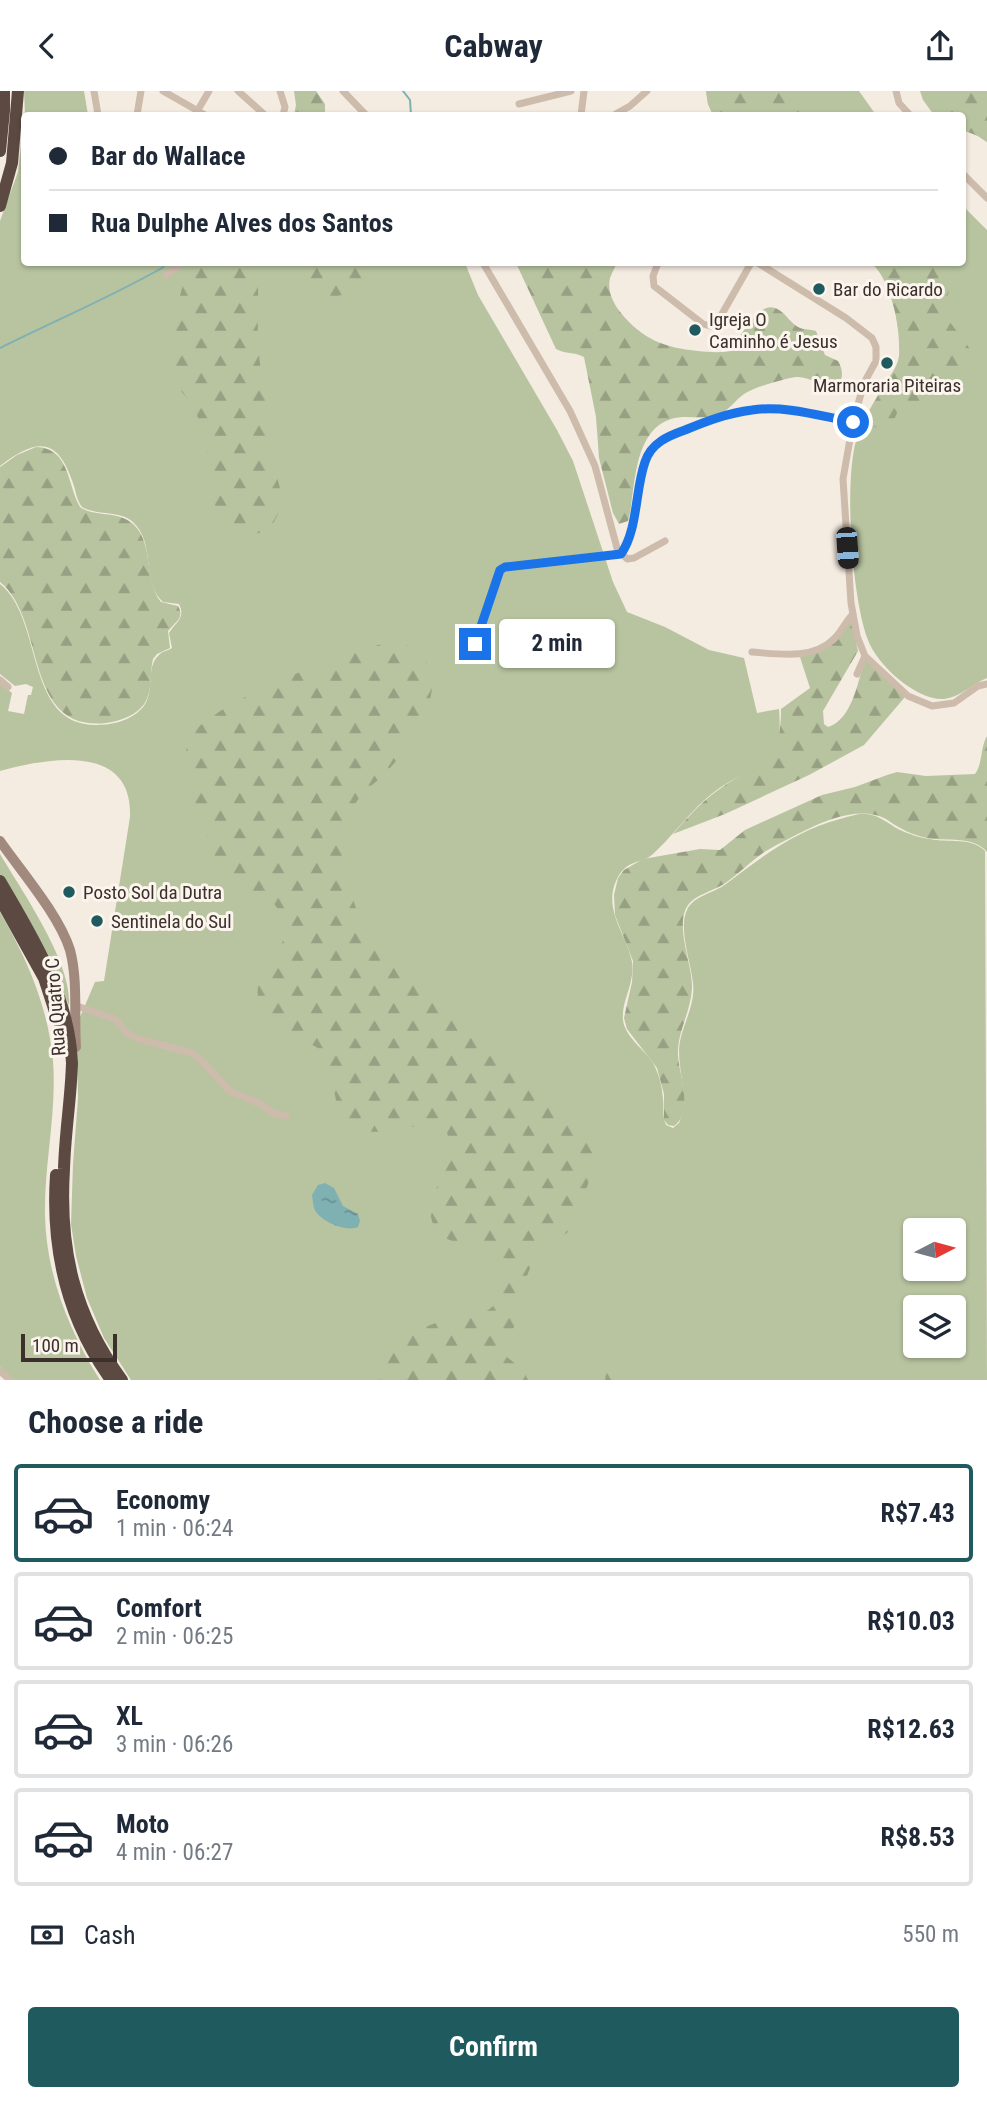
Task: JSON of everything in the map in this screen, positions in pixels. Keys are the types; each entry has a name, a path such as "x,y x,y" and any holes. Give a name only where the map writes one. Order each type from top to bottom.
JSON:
{"highway":[{"path":"0,151 4,91"},
{"path":"0,181 7,143 9,91"},
{"path":"0,206 15,140 18,91"},
{"path":"0,881 50,971 68,1027 72,1081 63,1190 64,1232 70,1275 93,1334 122,1380"},
{"path":"0,899 44,978 61,1035 65,1081 54,1212 58,1255 78,1324 111,1380"}],"street":[{"path":"94,91 98,112"},
{"path":"138,112 141,91"},
{"path":"163,91 194,112"},
{"path":"197,112 209,91"},
{"path":"238,91 262,112"},
{"path":"280,91 284,112"},
{"path":"343,91 363,112"},
{"path":"519,104 571,91"},
{"path":"581,112 584,91"},
{"path":"621,112 647,91"},
{"path":"896,91 899,103 907,112"},
{"path":"354,103 357,112"},
{"path":"966,177 987,198"},
{"path":"166,275 178,266"},
{"path":"485,266 556,386 581,436 595,466 613,537 621,554 626,559 634,558 665,541"},
{"path":"657,266 653,276 654,286 703,324 710,326 718,321 749,266"},
{"path":"763,266 835,310 874,341 877,350 876,361 862,388 853,422 843,485 853,614 857,636 865,656 908,696 932,706 954,703 978,686 987,684"},
{"path":"621,554 628,541 645,463 652,448 659,442 705,422 753,409 796,412 853,422"},
{"path":"475,644 500,570 505,567 621,554"},
{"path":"752,652 794,654 820,649 835,638 853,614"},
{"path":"858,674 865,656"},
{"path":"0,680 8,687"},
{"name":"Rua Quatro C","path":"0,841 55,920 66,940 72,961 76,1086 63,1190"},
{"path":"77,1006 115,1019 127,1033 136,1038 192,1053 231,1092 261,1104 273,1114 286,1116"},
{"path":"0,1371 10,1380"}],"green space":[{"path":"24,91 84,91 88,112 25,112"},
{"path":"294,91 316,91 325,104 325,112 295,112"},
{"path":"706,91 859,91 874,112 712,112"},
{"path":"706,91 754,91 753,107 756,112 712,112"},
{"path":"766,91 801,91 803,112 776,112"},
{"path":"920,91 987,91 987,142 966,131 966,112 932,112"},
{"path":"943,91 987,91 987,142 966,131 966,112 950,112"},
{"path":"21,146 21,266 466,266 478,295 573,461 613,582 627,612 665,627 709,650 744,658 757,713 779,709 778,741 769,757 711,794 653,854 624,869 613,892 614,912 632,962 632,978 623,1013 624,1026 657,1071 666,1125 673,1128 679,1123 682,1114 683,1087 679,1050 693,992 684,926 687,910 694,901 721,887 794,837 824,824 857,815 876,816 918,837 967,842 985,851 987,1380 131,1380 104,1338 87,1298 71,1224 78,1098 77,1030 95,982 104,981 130,817 127,793 118,776 103,766 84,761 41,762 0,771 0,683 12,693 8,711 24,714 28,695 31,695 33,687 26,684 15,686 0,674 0,584 14,600 46,690 57,708 73,720 96,725 122,721 144,706 154,661 160,654 172,648 169,633 179,620 181,609 179,604 163,602 156,594 144,541 133,522 115,514 82,507 68,470 53,450 35,447 25,450 0,466 0,221 18,172"},
{"path":"966,209 987,230 987,678 956,696 944,699 933,698 910,688 880,660 868,640 858,598 850,512 852,460 866,416 893,374 899,356 894,306 885,280 874,266 966,266"},
{"path":"203,266 256,266 258,345 268,414 270,451 281,500 280,509 272,525 251,535 231,533 220,519 212,494 201,426 193,407 171,372 170,366 181,355 181,347 168,314 180,296 184,281 194,270"},
{"path":"290,266 388,266 364,285 342,295 320,293"},
{"path":"517,266 616,266 609,288 621,313 646,336 665,345 686,350 731,351 751,320 758,313 772,307 800,328 816,331 825,355 838,361 842,377 837,386 801,377 784,380 749,391 719,414 671,419 659,425 650,434 639,459 628,521 619,524 613,513 599,458 596,417 584,357 556,349"},
{"path":"874,266 937,266 949,286 946,314 969,348 971,357 966,375 946,397 930,406 898,411 891,426 885,430 864,424 897,364 900,351 894,308"},
{"path":"36,447 47,449 62,461 81,508 124,518 137,528 146,548 156,593 161,602 178,606 180,610 178,620 168,631 170,648 153,659 145,702 137,711 119,720 106,723 79,721 61,710 48,692 15,599 0,582 0,467 17,455"},
{"path":"851,619 858,651 823,711 824,724 828,727 836,723 849,708 865,659 905,697 864,745 809,775 725,814 673,834 708,798 757,766 772,752 780,728 781,709 810,688 800,657 812,654"},
{"path":"393,642 413,648 426,661 432,689 430,699 398,759 381,778 364,791 343,821 342,857 350,892 361,921 377,946 478,1038 533,1080 564,1110 580,1130 593,1154 588,1184 572,1229 540,1253 531,1266 524,1283 516,1323 505,1344 507,1357 524,1371 528,1380 379,1380 397,1346 414,1334 438,1322 478,1314 492,1307 499,1294 497,1273 484,1254 447,1239 433,1224 430,1212 432,1201 449,1158 447,1133 424,1126 373,1132 349,1123 338,1108 331,1070 323,1053 315,1046 278,1031 267,1020 258,998 259,977 265,964 282,944 282,918 272,901 237,889 222,872 208,840 186,771 188,742 198,728 219,712 280,680 314,666"},
{"path":"987,736 987,852 975,843 967,841 917,835 880,816 848,815 817,825 771,848 724,884 688,905 684,914 683,934 692,988 678,1047 684,1103 680,1120 674,1126 668,1125 664,1120 664,1094 657,1068 627,1029 624,1018 632,982 633,961 615,915 614,895 618,878 624,870 643,859 700,849 720,850 745,830 822,795 897,772 926,776 975,774"},
{"path":"0,854 55,949 68,989 69,1006 57,976 0,875"},
{"path":"0,912 35,983 46,1021 53,1061 45,1215 50,1259 69,1322 100,1380 14,1380 0,1367"},
{"path":"623,1365 633,1370 638,1380 605,1380 611,1369"}],"water":[{"path":"325,1183 334,1188 343,1206 358,1214 358,1227 336,1225 324,1220 316,1212 312,1195 318,1185"}],"waterway":[{"path":"403,91 410,100 411,112"},
{"path":"0,348 164,266"}],"place":[{"name":"Bar do Ricardo","path":"819,289"},
{"name":"Igreja O Caminho é Jesus","path":"695,330"},
{"name":"Marmoraria Piteiras","path":"887,363"},
{"name":"Posto Sol da Dutra","path":"69,892"},
{"name":"Sentinela do Sul","path":"97,921"}],"route":[{"path":"475,644 500,570 510,565 615,557 621,554 628,541 645,463 652,448 659,442 705,422 753,409 796,412 853,422"}]}
